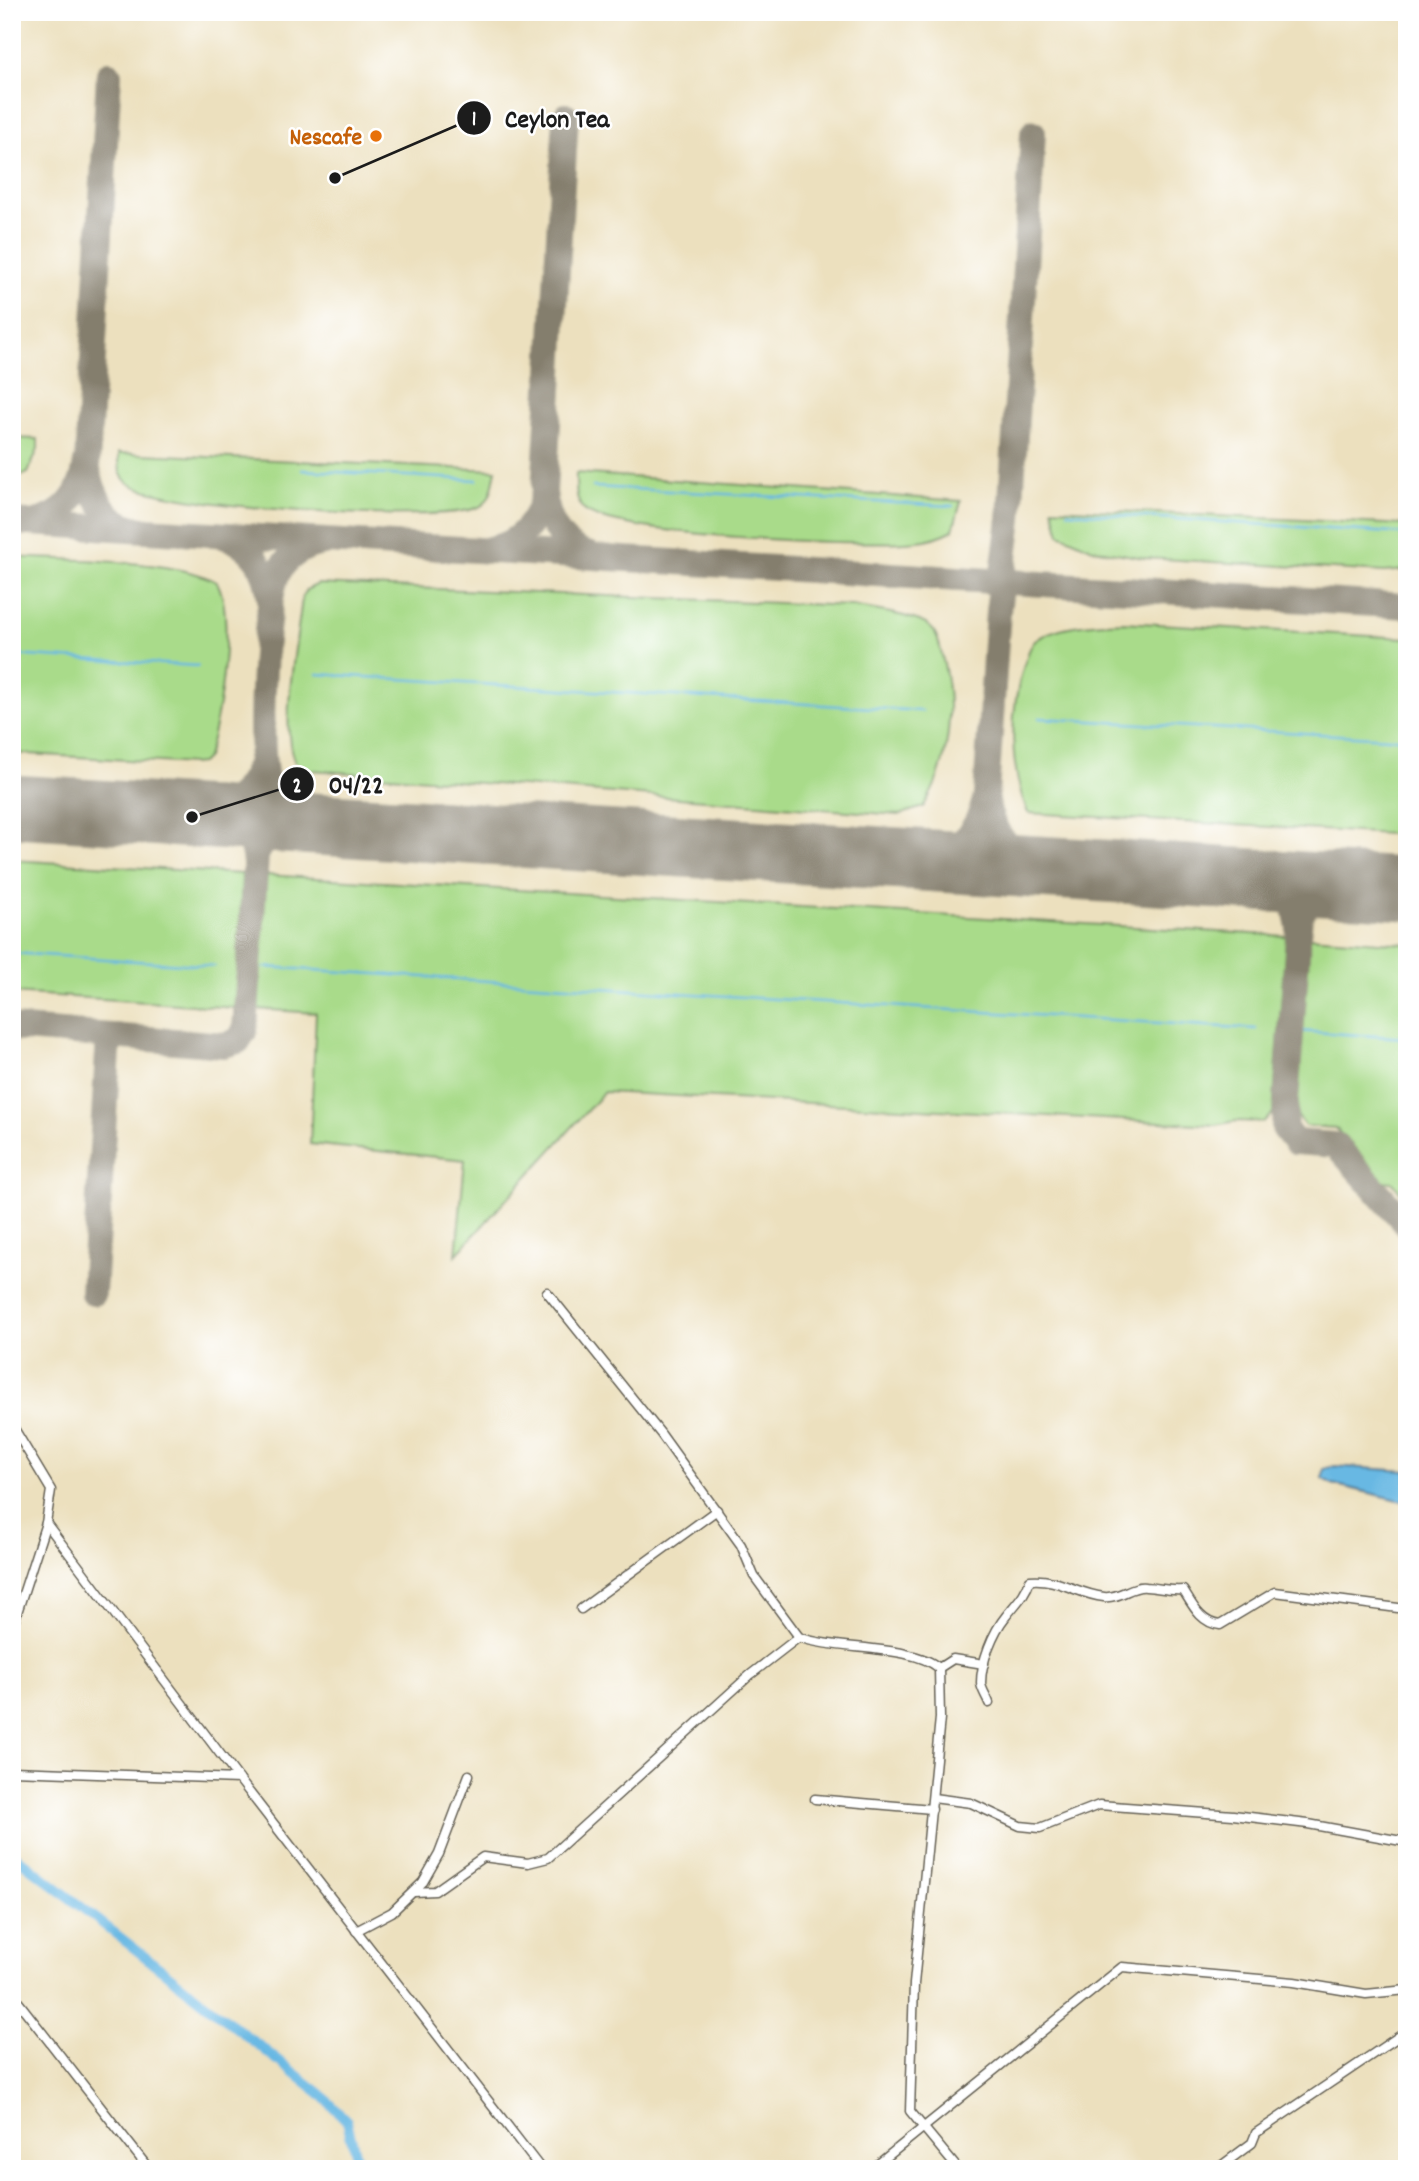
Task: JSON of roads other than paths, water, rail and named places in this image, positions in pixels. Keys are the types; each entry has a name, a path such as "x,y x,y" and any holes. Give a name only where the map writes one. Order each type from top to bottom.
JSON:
{"street":[{"path":"547,1292 661,1434 717,1510 741,1545 754,1576 799,1636 896,1653 932,1662 939,1668 940,1718 914,1984 910,2111 958,2169"},
{"path":"12,1425 51,1490 46,1523 12,1628"},
{"path":"581,1609 717,1510"},
{"path":"46,1523 239,1779 541,2169"},
{"path":"989,1703 981,1685 984,1664 993,1638 1004,1618 1026,1594 1030,1580 1042,1579 1062,1583 1084,1593 1112,1598 1144,1586 1160,1591 1183,1590 1202,1617 1210,1624 1220,1625 1275,1592 1398,1608"},
{"path":"356,1931 392,1912 404,1897 414,1892 435,1891 483,1857 528,1863 548,1857 750,1675 799,1636"},
{"path":"939,1668 953,1660 984,1664"},
{"path":"12,1771 239,1779"},
{"path":"414,1892 439,1854 469,1775"},
{"path":"933,1798 971,1803 1020,1826 1040,1828 1099,1805 1196,1810 1273,1819 1407,1842"},
{"path":"815,1799 932,1809"},
{"path":"872,2169 925,2129 991,2070 1122,1966 1294,1982 1366,1994 1407,1990"},
{"path":"12,1994 149,2169"},
{"path":"1217,2169 1252,2143 1256,2133 1407,2031"}],"water":[{"path":"1333,1466 1407,1471 1407,1502 1332,1484 1323,1478 1324,1469"}],"waterway":[{"path":"12,450 19,451"},
{"path":"302,470 477,480"},
{"path":"593,487 953,506"},
{"path":"1068,512 1407,534"},
{"path":"12,655 198,666"},
{"path":"317,674 922,711"},
{"path":"1039,718 1407,739"},
{"path":"12,953 215,966"},
{"path":"265,967 1256,1029"},
{"path":"1297,1031 1407,1038"},
{"path":"12,1853 321,2094 347,2121 359,2169"}],"place":[{"name":"Nescafe","path":"376,136"},
{"name":"Ceylon Tea","path":"335,178"},
{"name":"04/22","path":"192,817"}]}
